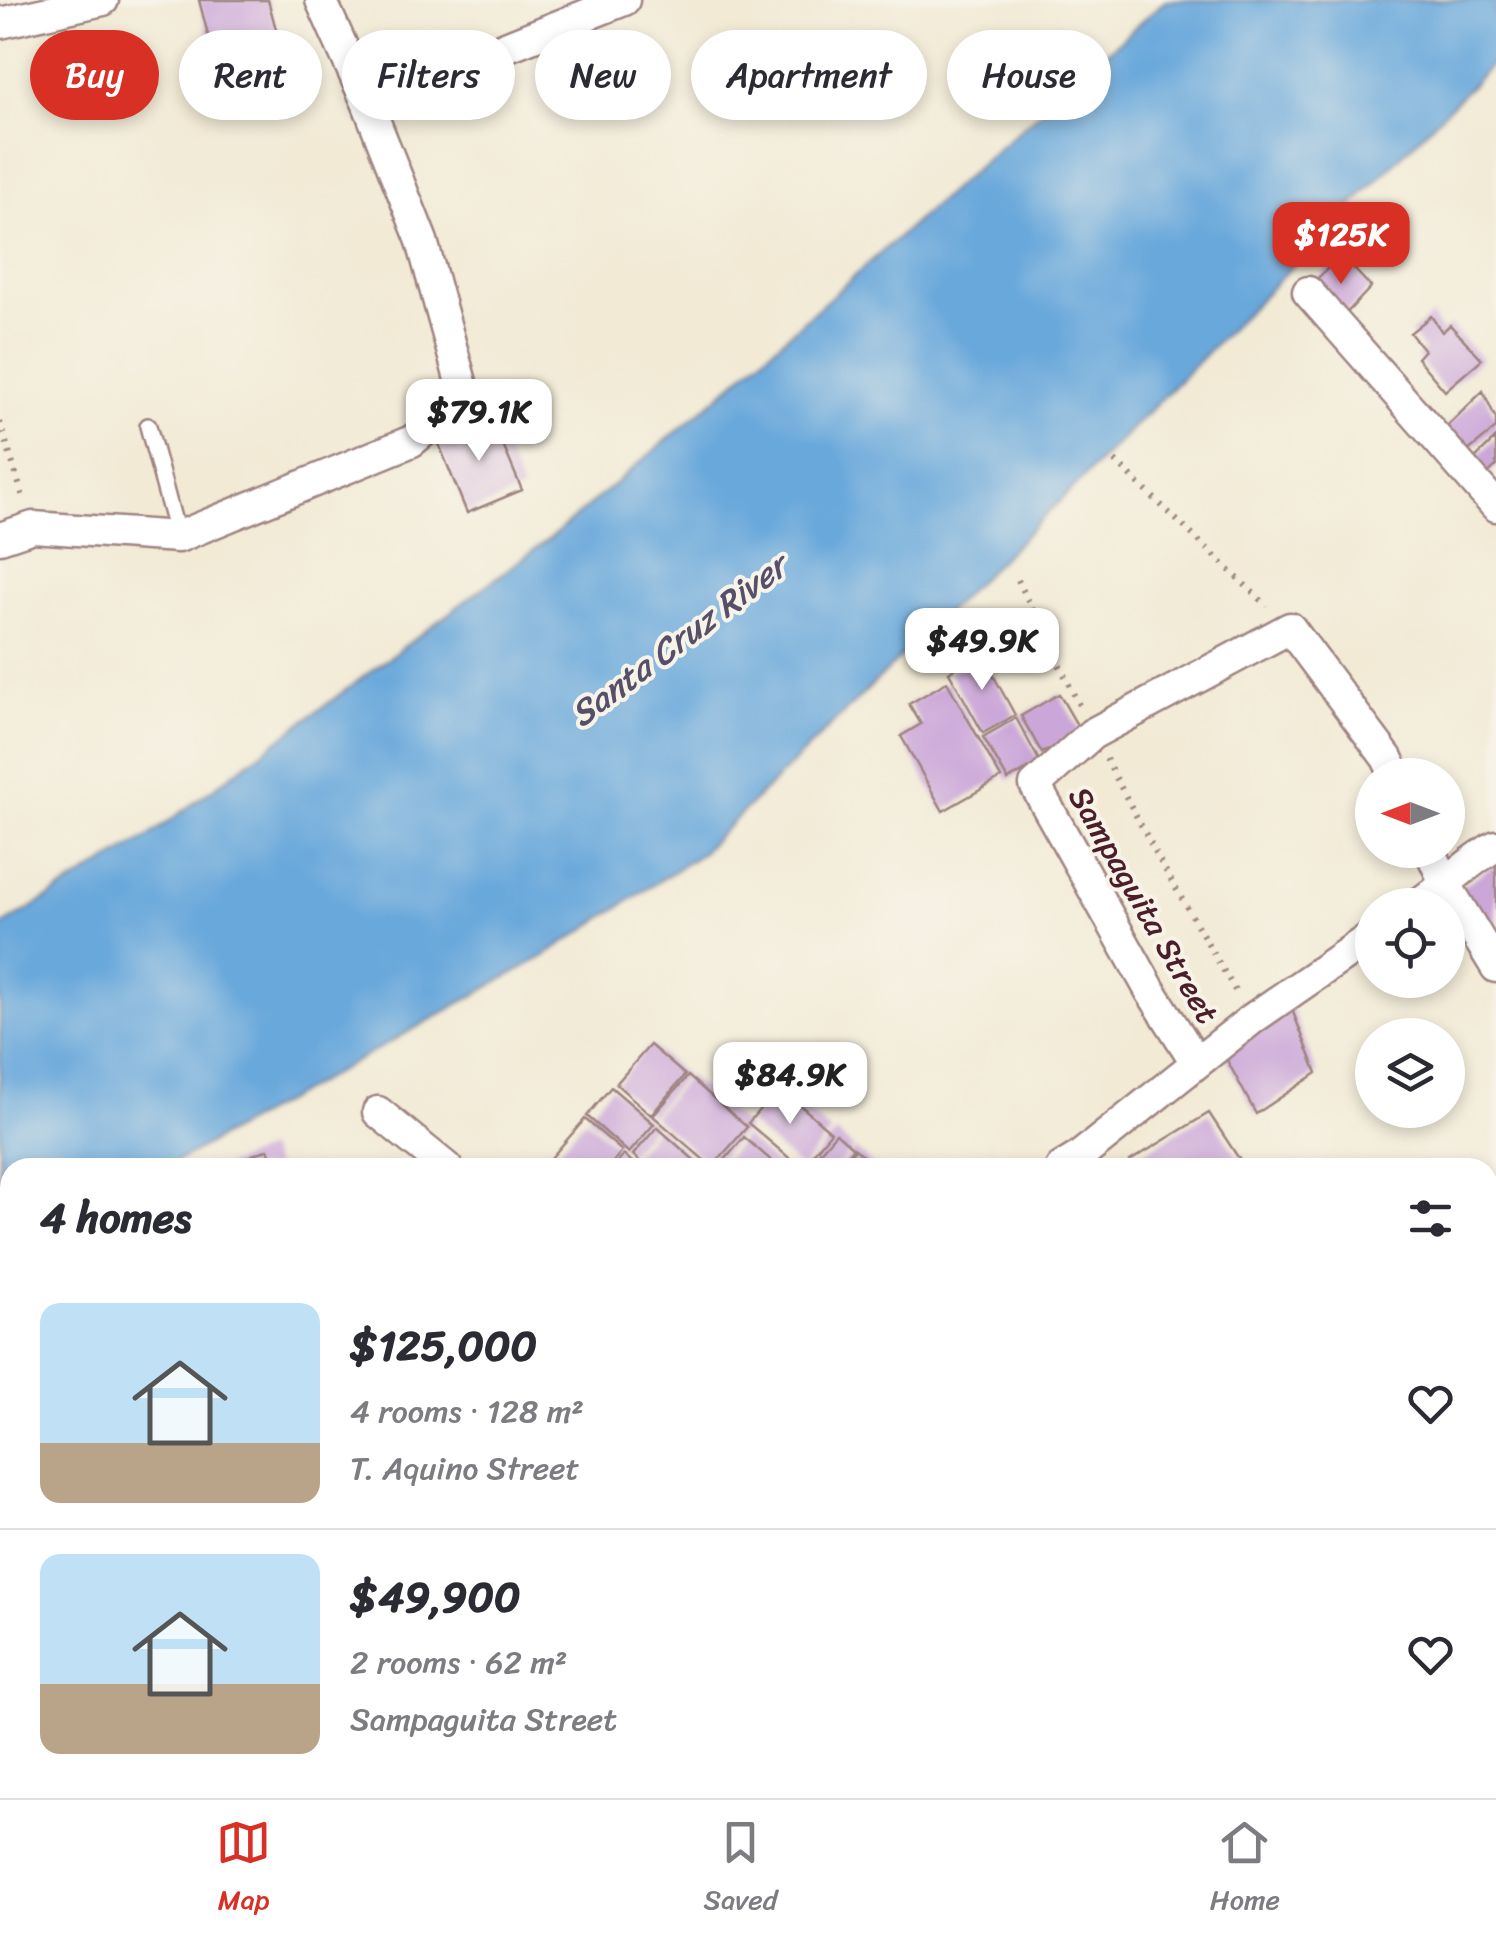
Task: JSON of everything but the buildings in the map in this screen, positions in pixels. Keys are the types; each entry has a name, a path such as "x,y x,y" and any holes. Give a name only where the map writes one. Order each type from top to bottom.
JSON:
{"street":[{"path":"0,23 103,0"},
{"path":"321,0 342,47"},
{"path":"515,43 624,0"},
{"path":"0,538 33,527 178,537 412,441 466,397 422,241 374,120"},
{"path":"1308,292 1496,506"},
{"path":"1290,628 1387,758"},
{"name":"Sampaguita Street","path":"1196,1062 1150,990 1034,785 1092,734 1290,628"},
{"path":"1443,888 1476,857 1496,846"},
{"path":"1438,868 1496,967"},
{"path":"1082,1158 1196,1062 1355,948"},
{"path":"378,1112 435,1158"}],"lane":[{"path":"148,426 178,537"}],"path":[{"path":"0,422 33,527"},
{"path":"1115,461 1290,628"},
{"path":"1018,580 1092,734 1252,1019"}],"water":[{"name":"Santa Cruz River","path":"1166,0 1496,0 1496,60 1075,486 700,854 546,955 183,1158 0,1158 0,927 148,837 553,536 719,396 1031,120 1111,120 1111,49"}]}
